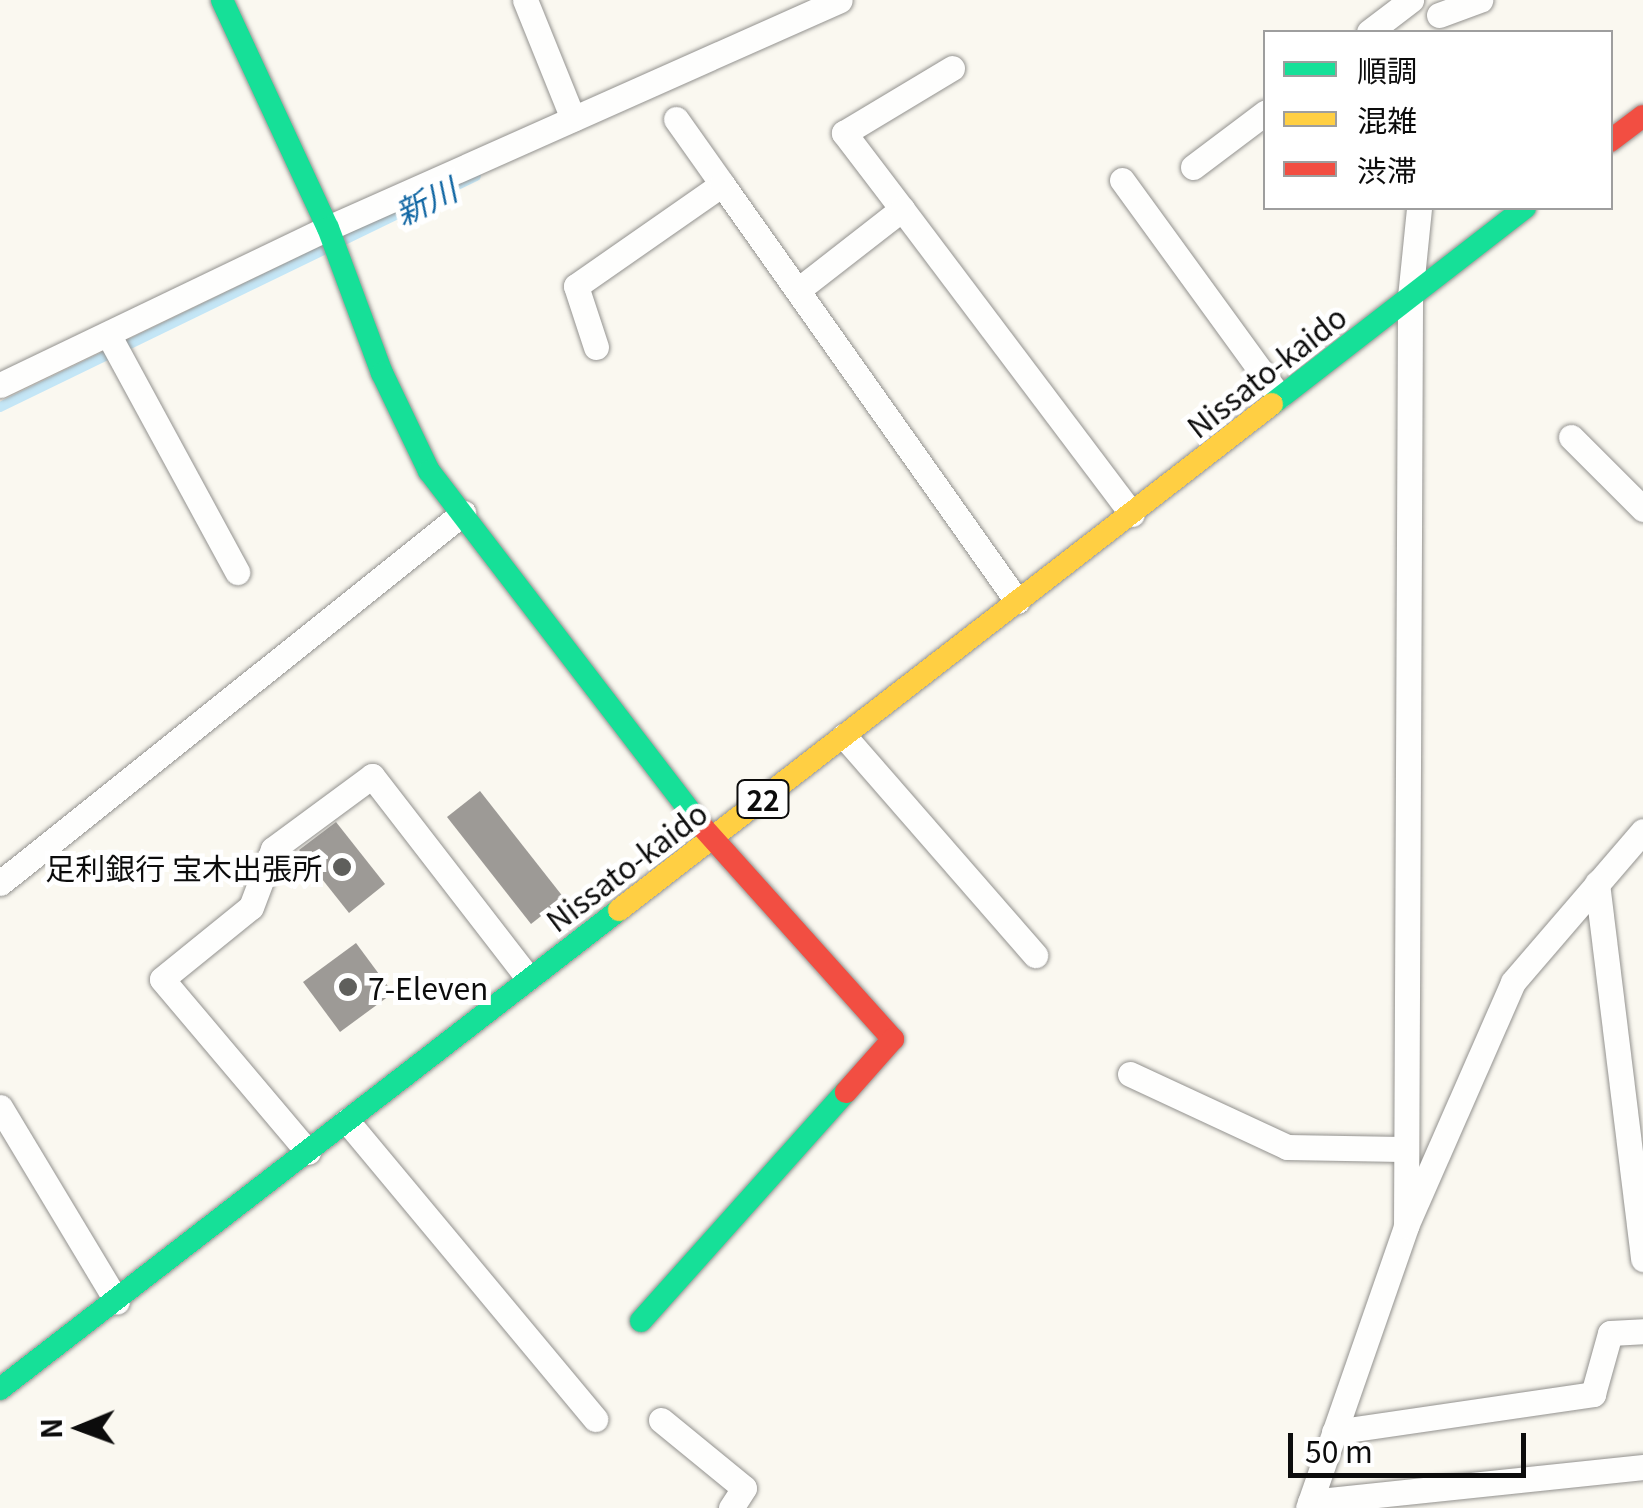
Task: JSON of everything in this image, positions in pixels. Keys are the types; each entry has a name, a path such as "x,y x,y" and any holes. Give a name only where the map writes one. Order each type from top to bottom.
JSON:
{"main road":[{"path":"222,0 328,228 382,374 429,471 711,839 817,963 893,1039 642,1321"},
{"path":"1613,140 1643,116"},
{"name":"Nissato-kaido","path":"0,1389 1522,210"}],"street":[{"path":"525,0 572,119"},
{"path":"0,385 328,228 840,0"},
{"path":"1372,30 1411,0"},
{"path":"1439,16 1480,0"},
{"path":"952,68 844,133 1132,514"},
{"path":"1193,168 1263,114"},
{"path":"676,119 1018,601"},
{"path":"1122,180 1279,396"},
{"path":"596,347 576,286 722,184"},
{"path":"798,290 902,210"},
{"path":"1406,1226 1402,1150 1410,296 1419,210"},
{"path":"108,334 237,572"},
{"path":"1571,437 1643,509"},
{"path":"0,883 462,514"},
{"path":"844,736 1035,955"},
{"path":"308,1152 162,979 251,907 272,849 372,776 528,978"},
{"path":"1643,832 1513,982 1406,1226 1308,1505 1643,1467"},
{"path":"1597,883 1643,1259"},
{"path":"1130,1074 1287,1147 1402,1150"},
{"path":"0,1107 117,1302"},
{"path":"347,1121 595,1419"},
{"path":"1334,1432 1593,1394 1610,1332 1643,1331"},
{"path":"660,1420 744,1488 731,1508"}],"building":[{"path":"480,791 564,898 531,924 447,817"},
{"name":"足利銀行 宝木出張所","path":"336,822 385,884 349,913 299,850"},
{"name":"7-Eleven","path":"356,943 393,993 340,1032 303,982"}],"waterway":[{"name":"新川","path":"0,407 476,176"}],"traffic: fast":[{"path":"222,0 328,228 382,373 429,471 698,822"},
{"path":"1272,404 1522,210"},
{"path":"0,1389 619,910"},
{"path":"641,1321 846,1092"}],"traffic: slow":[{"path":"619,910 1272,404"}],"traffic: jam":[{"path":"1613,139 1643,116"},
{"path":"698,822 893,1039 846,1092"}],"place":[{"name":"足利銀行 宝木出張所","path":"342,867"},
{"name":"7-Eleven","path":"348,987"}]}
